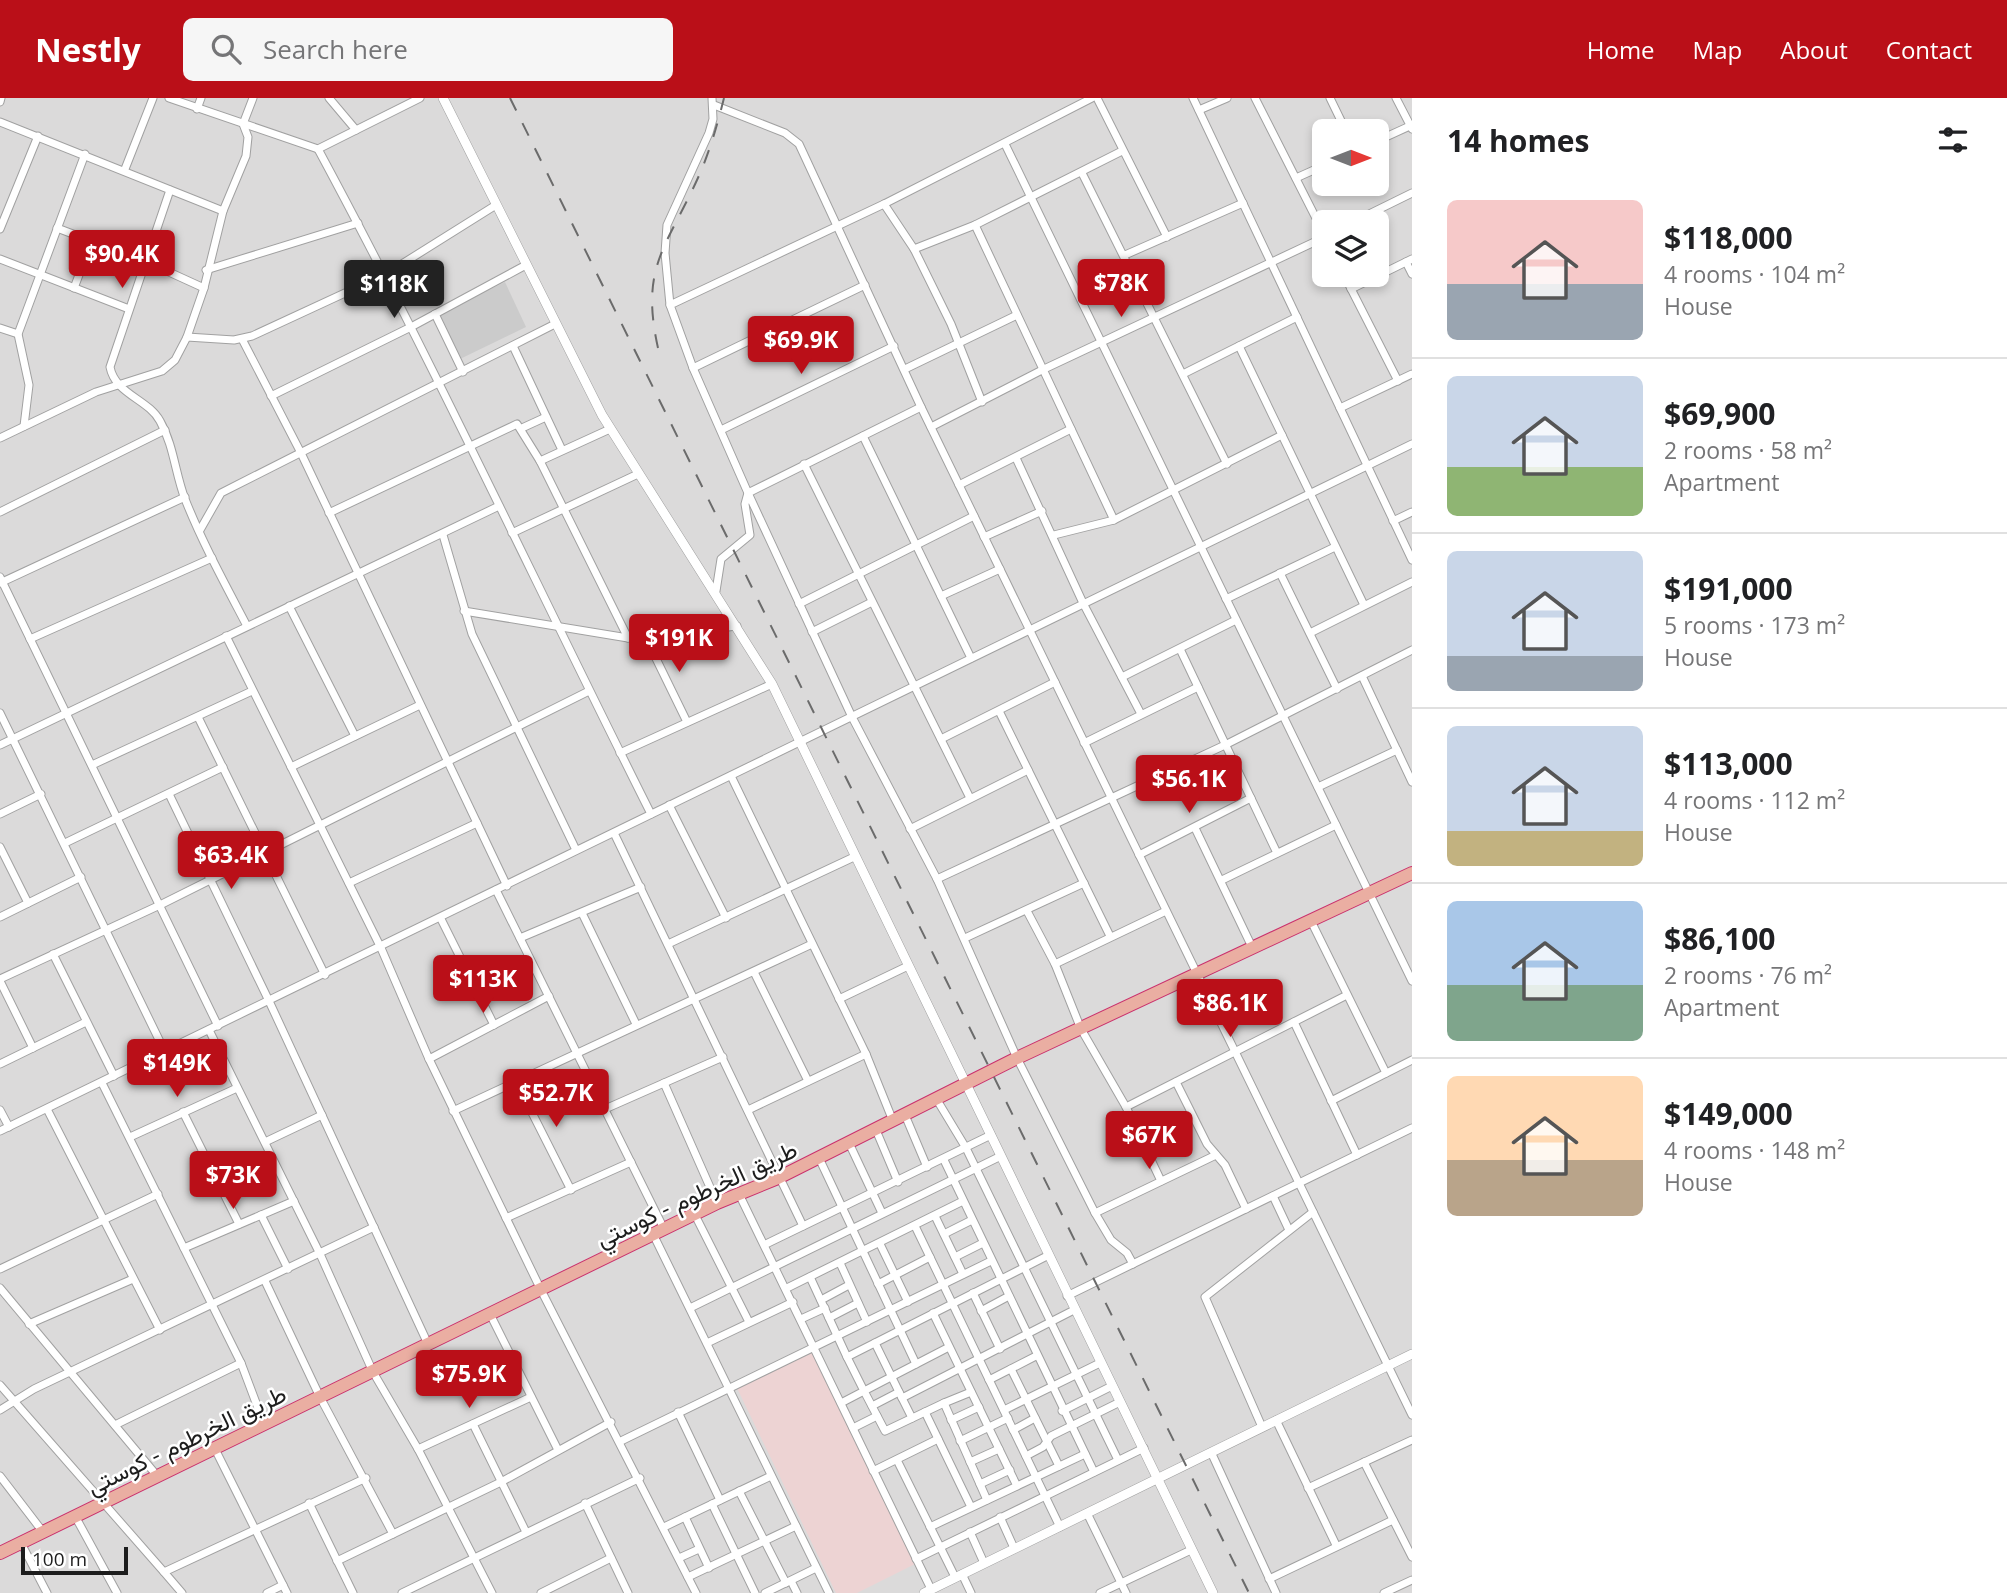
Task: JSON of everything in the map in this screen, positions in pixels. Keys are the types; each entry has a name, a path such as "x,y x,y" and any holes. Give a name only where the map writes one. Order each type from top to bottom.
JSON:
{"highway":[{"name":"طريق الخرطوم - كوستي","path":"0,1553 718,1203 778,1178 1017,1058 1412,873"}],"street":[{"path":"125,169 153,98"},
{"path":"169,98 318,149 386,274 555,626 651,814"},
{"path":"197,109 201,98"},
{"path":"0,438 96,392 170,366 187,337 204,288 206,270 223,211 248,146 243,124 253,98"},
{"path":"329,98 356,130"},
{"path":"318,149 420,98"},
{"path":"443,98 610,429 738,626 772,684 1047,1256 1144,1448 1213,1593"},
{"path":"670,305 884,204 1094,98 1167,236"},
{"path":"1193,98 1412,560"},
{"path":"1199,110 1227,98"},
{"path":"1255,98 1312,210"},
{"path":"1330,98 1340,119"},
{"path":"1390,136 1411,127 1396,98"},
{"path":"1133,1265 1127,1252 1111,1240 1095,1213 1017,1058 937,879 852,717 748,493 693,368 670,305 665,253 667,225 709,133 713,102 785,133 799,144 905,369 920,407 1412,1415"},
{"path":"0,122 125,169 223,211"},
{"path":"0,229 38,136"},
{"path":"1005,144 1412,981"},
{"path":"915,249 975,225 1122,151"},
{"path":"24,426 29,385 18,334 85,154"},
{"path":"1296,178 1312,171"},
{"path":"1082,173 1185,373 1227,464"},
{"path":"170,190 110,362 111,373 118,385 149,406 164,430 185,498 247,626"},
{"path":"1377,210 1412,193"},
{"path":"1125,255 1243,203"},
{"path":"884,204 915,249 951,324 957,345 982,402"},
{"path":"187,337 242,339 386,274 496,205"},
{"path":"206,270 358,223"},
{"path":"975,225 1114,520"},
{"path":"57,229 147,262 204,288"},
{"path":"74,288 92,241"},
{"path":"930,427 1042,370 1157,318 1312,242"},
{"path":"0,259 130,309"},
{"path":"1398,380 1351,289 1409,260 1412,274"},
{"path":"271,396 411,327 526,265"},
{"path":"693,368 865,285"},
{"path":"435,314 463,372"},
{"path":"905,369 1017,315"},
{"path":"1185,373 1297,317"},
{"path":"200,530 221,493 555,324"},
{"path":"0,328 18,334"},
{"path":"242,339 300,453 507,886"},
{"path":"513,346 562,450"},
{"path":"721,430 894,346"},
{"path":"1239,346 1364,605"},
{"path":"1340,408 1412,374"},
{"path":"716,592 721,559 750,536 745,504 748,493 920,407"},
{"path":"522,428 546,417"},
{"path":"329,513 515,424 522,428 540,461 628,638"},
{"path":"540,461 610,429"},
{"path":"959,485 1071,429"},
{"path":"0,512 164,430"},
{"path":"1054,535 1114,520 1282,435"},
{"path":"863,436 971,658"},
{"path":"0,1131 441,919 576,850 1309,491 1412,444"},
{"path":"1016,458 1054,535 1083,603 1141,714"},
{"path":"804,464 912,687 970,798"},
{"path":"512,533 638,474"},
{"path":"185,498 1,581 218,1026"},
{"path":"0,745 499,506"},
{"path":"984,537 1042,511"},
{"path":"1393,521 1412,512"},
{"path":"799,604 974,516"},
{"path":"443,535 464,611 515,728 576,850"},
{"path":"1226,599 1335,547"},
{"path":"30,639 212,558"},
{"path":"941,596 1000,569"},
{"path":"1280,573 1337,689"},
{"path":"1310,633 1412,582"},
{"path":"812,632 872,602"},
{"path":"289,606 355,736"},
{"path":"464,611 628,638 738,626"},
{"path":"1122,677 1236,620"},
{"path":"226,636 381,948 453,1111 696,1593"},
{"path":"646,638 687,722"},
{"path":"1180,649 1278,853"},
{"path":"937,879 1225,746 1412,650"},
{"path":"1362,676 1412,782"},
{"path":"941,738 1055,682"},
{"path":"620,753 772,684"},
{"path":"1084,743 1198,687"},
{"path":"92,765 252,691"},
{"path":"33,1048 0,980 160,905 589,691"},
{"path":"291,767 420,705"},
{"path":"999,711 1110,936"},
{"path":"0,713 107,928 165,1052"},
{"path":"198,717 326,975"},
{"path":"1318,787 1397,750"},
{"path":"65,844 223,767"},
{"path":"910,829 1028,770"},
{"path":"731,776 866,1054 893,1122"},
{"path":"0,814 40,794"},
{"path":"169,794 270,1001 428,1344"},
{"path":"1139,855 1251,798"},
{"path":"669,805 726,918"},
{"path":"349,883 477,823"},
{"path":"1222,880 1336,825"},
{"path":"1195,828 1252,947"},
{"path":"614,833 803,1226"},
{"path":"0,847 28,903"},
{"path":"668,944 854,857"},
{"path":"0,917 81,877"},
{"path":"965,938 1084,883"},
{"path":"520,938 641,887"},
{"path":"496,890 631,1162 690,1308 828,1593"},
{"path":"1027,911 1055,964 1081,1029 1126,1107 1161,1181"},
{"path":"1055,964 1166,911"},
{"path":"582,913 636,1024"},
{"path":"441,919 495,1025"},
{"path":"1311,920 1386,1073"},
{"path":"453,1111 812,944"},
{"path":"53,954 114,1076"},
{"path":"839,999 908,967"},
{"path":"754,972 808,1081"},
{"path":"1126,1107 1347,995"},
{"path":"429,1059 549,996"},
{"path":"0,1064 86,1022"},
{"path":"1294,1022 1357,1155"},
{"path":"209,1030 320,1254 373,1371 418,1449 492,1593"},
{"path":"748,1110 866,1054"},
{"path":"605,1109 723,1057"},
{"path":"1331,1101 1412,1060"},
{"path":"516,1081 571,1190"},
{"path":"1176,1082 1204,1138 1225,1165 1246,1209"},
{"path":"102,1083 241,1363 265,1425"},
{"path":"664,1083 718,1203"},
{"path":"130,1137 237,1088"},
{"path":"937,1100 966,1148 1118,1460"},
{"path":"47,1109 160,1330"},
{"path":"0,1110 9,1127"},
{"path":"183,1112 239,1224"},
{"path":"265,1142 322,1115"},
{"path":"905,1115 927,1167"},
{"path":"1067,1296 1412,1128"},
{"path":"876,1130 898,1182"},
{"path":"766,1244 991,1135"},
{"path":"849,1143 882,1213"},
{"path":"1095,1213 1216,1154"},
{"path":"690,1308 1001,1156"},
{"path":"819,1158 916,1364"},
{"path":"944,1160 1050,1387 1094,1472"},
{"path":"506,1218 631,1162"},
{"path":"0,1269 158,1194"},
{"path":"739,1194 766,1244 916,1559 927,1591 1412,1354"},
{"path":"1273,1196 1289,1230"},
{"path":"184,1248 293,1201"},
{"path":"787,1288 963,1201"},
{"path":"1262,1427 1205,1297 1313,1212"},
{"path":"261,1215 288,1269"},
{"path":"695,1215 750,1322"},
{"path":"936,1216 963,1274"},
{"path":"944,1234 972,1220"},
{"path":"915,1226 1060,1527"},
{"path":"0,1410 13,1401 374,1227"},
{"path":"955,1257 983,1243"},
{"path":"880,1244 908,1303"},
{"path":"846,1357 1047,1256"},
{"path":"878,1284 930,1257"},
{"path":"621,1441 991,1261"},
{"path":"839,1263 867,1322"},
{"path":"810,1277 846,1357 885,1431 971,1392"},
{"path":"29,1324 133,1279"},
{"path":"265,1281 320,1397 366,1478 393,1534"},
{"path":"821,1300 849,1285"},
{"path":"0,1288 158,1477"},
{"path":"973,1293 1000,1349"},
{"path":"981,1311 1009,1296"},
{"path":"706,1343 793,1301"},
{"path":"829,1318 858,1303"},
{"path":"802,1320 825,1308"},
{"path":"872,1406 960,1369 1074,1310"},
{"path":"933,1313 1017,1486"},
{"path":"490,1314 558,1450"},
{"path":"875,1343 912,1418"},
{"path":"841,1404 949,1347"},
{"path":"989,1380 1036,1356"},
{"path":"115,1425 241,1363"},
{"path":"1004,1410 1100,1363"},
{"path":"1011,1369 1059,1466"},
{"path":"0,1385 182,1593"},
{"path":"1062,1411 1112,1386"},
{"path":"418,1449 531,1397"},
{"path":"1026,1456 1043,1447 1046,1439 1120,1402"},
{"path":"944,1403 987,1500"},
{"path":"951,1420 979,1407"},
{"path":"678,1412 720,1500"},
{"path":"925,1412 971,1507"},
{"path":"853,1427 877,1416"},
{"path":"960,1441 1008,1418"},
{"path":"1013,1430 1035,1418"},
{"path":"1276,1420 1336,1545"},
{"path":"337,1562 500,1482 611,1422"},
{"path":"473,1424 526,1532"},
{"path":"873,1471 938,1439"},
{"path":"1308,1488 1412,1440"},
{"path":"916,1559 1144,1448"},
{"path":"215,1449 285,1589 267,1593"},
{"path":"970,1462 999,1449"},
{"path":"1211,1452 1276,1593"},
{"path":"930,1527 1085,1454"},
{"path":"897,1460 940,1547 971,1593"},
{"path":"1364,1462 1412,1557"},
{"path":"980,1484 1010,1470"},
{"path":"664,1527 771,1476"},
{"path":"164,1572 366,1478"},
{"path":"402,1593 640,1478"},
{"path":"1,1480 43,1532"},
{"path":"739,1491 764,1541 797,1593"},
{"path":"309,1503 353,1593"},
{"path":"585,1503 628,1593"},
{"path":"712,1504 755,1593"},
{"path":"1087,1513 1126,1593"},
{"path":"75,1516 117,1593"},
{"path":"685,1517 709,1568"},
{"path":"1000,1517 1014,1548"},
{"path":"1269,1579 1393,1520"},
{"path":"688,1577 796,1526"},
{"path":"970,1532 984,1563"},
{"path":"21,1543 47,1593"},
{"path":"679,1558 699,1549"},
{"path":"1100,1593 1191,1550"},
{"path":"541,1593 556,1590 611,1558"},
{"path":"765,1593 816,1568"},
{"path":"1384,1593 1412,1580"},
{"path":"421,1584 425,1593"}],"shaded area":[{"path":"0,98 1412,98 1412,1593 0,1593"},
{"path":"505,282 526,327 460,359 439,314"},
{"path":"811,1349 915,1564 857,1593 836,1593 736,1386"}],"railway":[{"path":"510,98 1249,1593"},
{"path":"658,348 653,320 654,277 666,242 705,160 724,98"}]}
